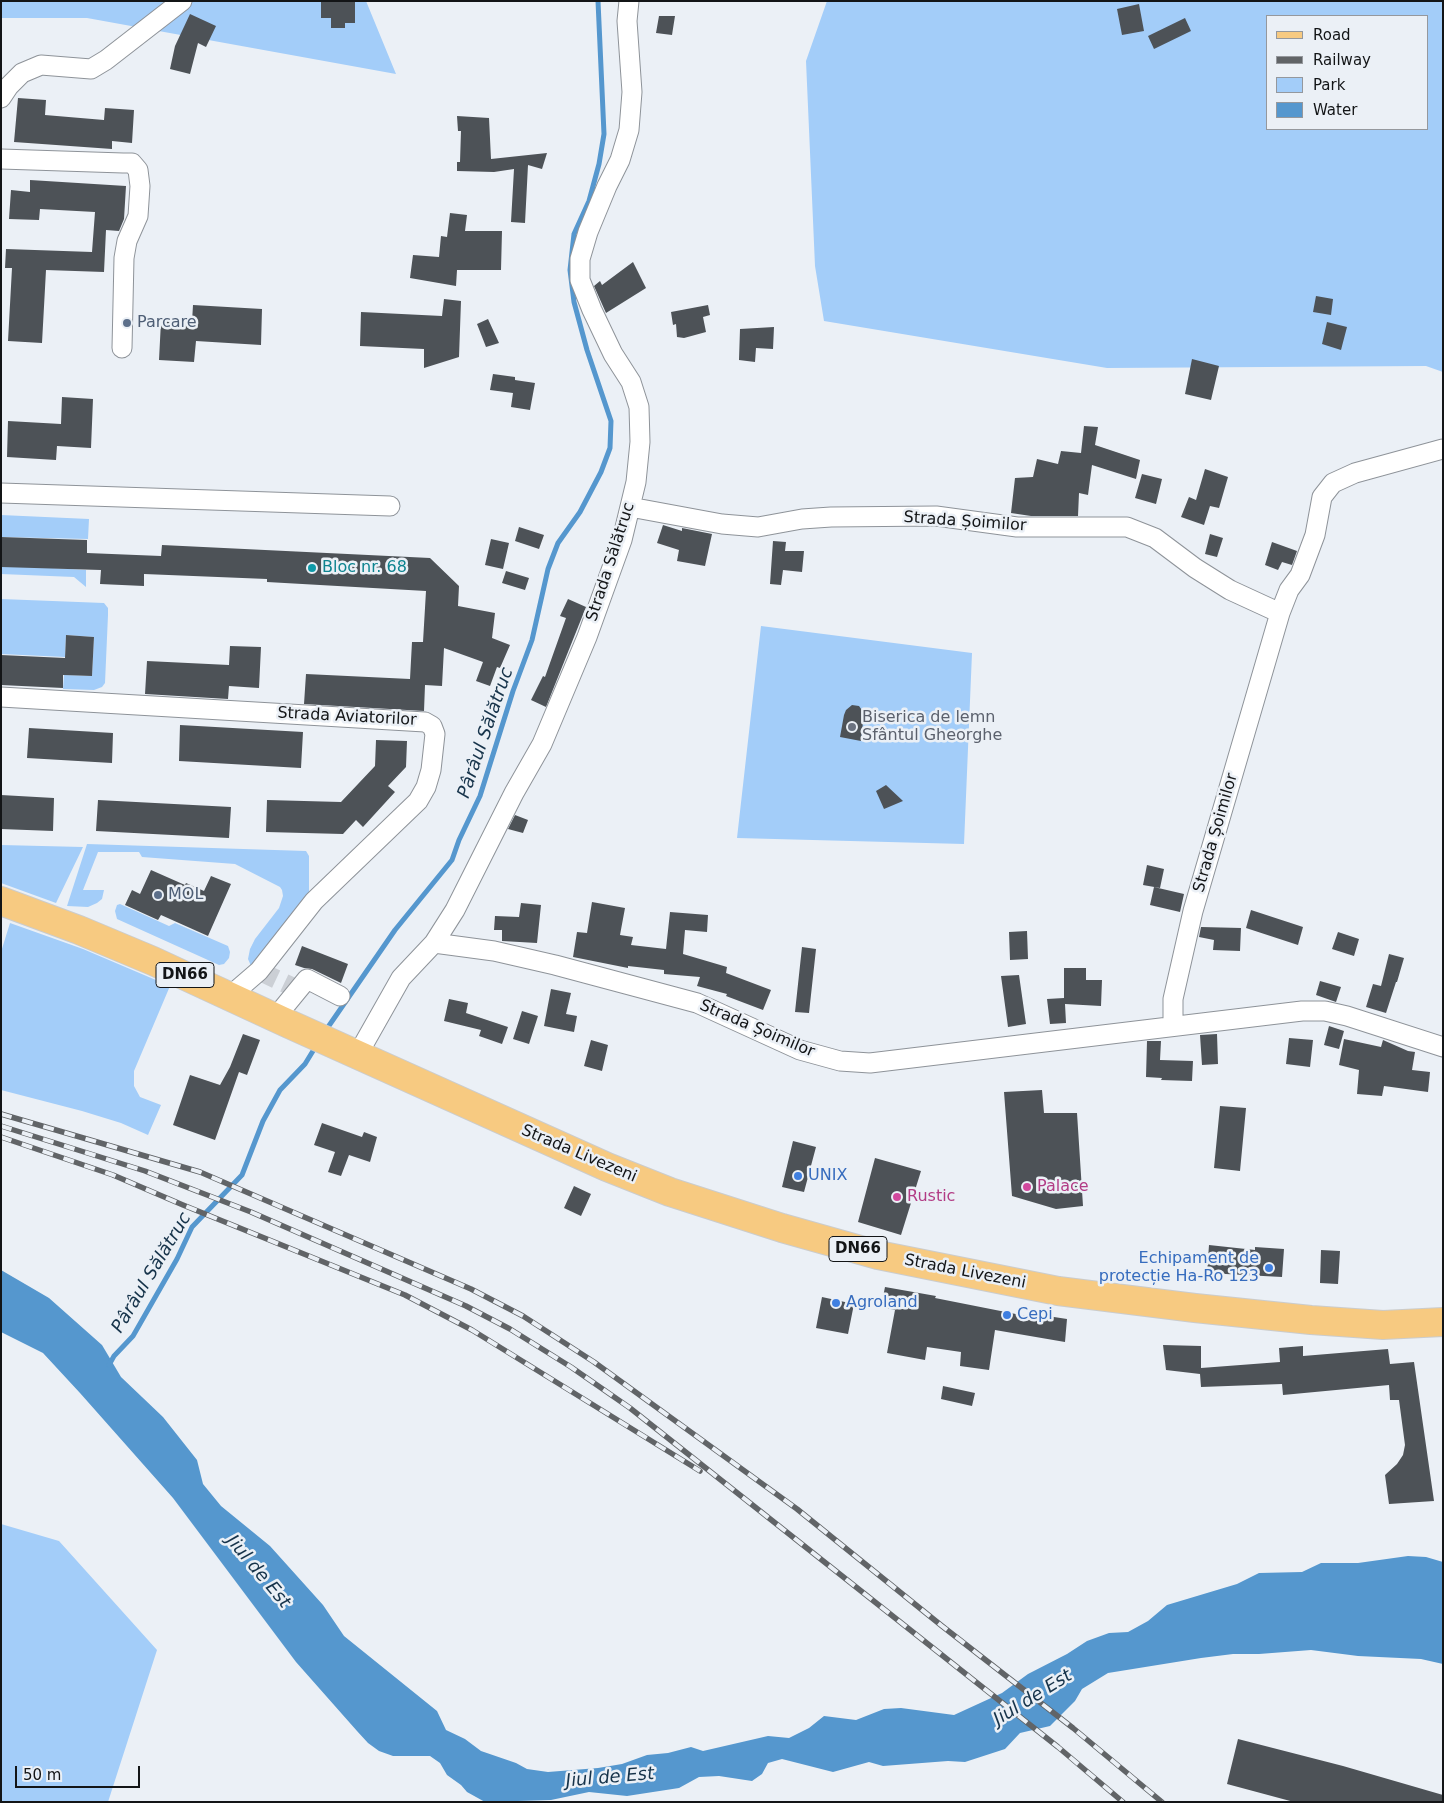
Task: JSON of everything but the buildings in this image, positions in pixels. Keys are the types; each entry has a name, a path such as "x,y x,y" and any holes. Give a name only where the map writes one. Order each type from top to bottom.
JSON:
{"main road":[{"name":"DN66","path":"1,901 79,930 230,996 351,1052"},
{"name":"Strada Livezeni","path":"351,1052 558,1146 670,1192 782,1228 878,1254 1058,1291 1195,1308 1284,1318 1364,1324 1405,1325 1443,1322"}],"street":[{"path":"4,89 22,73 42,65 91,69 106,60 182,1"},
{"name":"Strada Sălătruc","path":"351,1052 401,978 434,943 455,910 514,793 542,744 587,637 622,540 636,482 640,442 639,407 631,382 613,354 580,280 580,259 588,232 620,160 629,130 632,92 627,21 629,1"},
{"path":"1,158 123,162 132,163 138,170 140,186 138,216 127,241 124,258 122,348"},
{"name":"Strada Șoimilor","path":"1173,1026 1174,999 1193,911 1280,613 1289,590 1300,575 1314,535 1322,497 1332,483 1355,472 1443,449"},
{"path":"1,493 390,506"},
{"name":"Strada Șoimilor","path":"630,507 722,524 758,527 802,519 831,517 936,516 1016,527 1127,528 1155,538 1195,568 1230,590 1280,613"},
{"name":"Strada Aviatorilor","path":"1,697 425,722 432,726 435,734 431,770 426,787 418,801 314,901 259,971 230,996"},
{"name":"Strada Șoimilor","path":"434,943 494,951 547,963 697,1003 800,1050 840,1061 870,1064 1302,1011 1325,1011 1347,1016 1443,1047"},
{"path":"282,1021 307,979 340,996"}],"green space":[{"path":"1,1 366,1 396,74 87,18 1,18"},
{"path":"827,1 1443,1 1443,372 1426,366 1107,368 824,321 815,266 806,61"},
{"path":"1,515 89,519 88,539 1,537"},
{"path":"1,565 86,570 86,587 74,577 1,574"},
{"path":"1,599 104,603 108,608 108,615 105,683 102,687 94,690 63,689 64,675 92,676 94,637 66,635 65,657 1,654"},
{"path":"761,626 972,653 964,844 737,838"},
{"path":"87,844 306,851 309,856 309,896 251,966 248,959 250,949 255,939 279,908 283,896 280,887 235,864 142,857 139,852 98,852 83,890 104,890 102,899 88,907 67,906"},
{"path":"1,845 83,847 56,903 1,883"},
{"path":"120,904 169,926 175,923 228,946 229,958 224,964 219,965 117,919 115,911 117,905"},
{"path":"10,923 83,949 170,986 134,1071 134,1086 140,1097 161,1105 148,1135 121,1123 82,1111 1,1090 1,952"},
{"path":"1,1524 59,1541 157,1650 108,1802 1,1802"}],"water":[{"name":"Jiul de Est","path":"1,1270 49,1298 102,1345 121,1377 163,1417 197,1460 203,1484 221,1506 270,1546 323,1605 344,1636 437,1711 446,1730 465,1739 481,1751 516,1763 527,1769 548,1772 598,1768 622,1764 647,1755 668,1753 691,1747 703,1751 768,1736 789,1738 809,1728 824,1716 856,1720 884,1709 901,1708 954,1715 1002,1693 1028,1674 1067,1654 1087,1641 1109,1633 1128,1632 1148,1621 1167,1605 1237,1584 1259,1573 1302,1572 1321,1563 1358,1563 1408,1556 1426,1557 1443,1562 1443,1664 1421,1659 1358,1656 1311,1650 1233,1654 1201,1658 1108,1673 1082,1689 1075,1701 1050,1726 1020,1733 1005,1749 965,1762 948,1761 883,1766 869,1762 833,1772 782,1759 768,1763 762,1774 752,1781 719,1776 699,1777 679,1788 627,1796 589,1792 551,1800 485,1802 467,1792 447,1775 440,1763 430,1756 393,1756 379,1751 357,1731 296,1662 173,1498 80,1393 43,1353 1,1332"}],"waterway":[{"name":"Pârâul Sălătruc","path":"326,1030 395,930 452,860 459,840 480,796 513,691 532,640 548,569 558,543 580,512 601,472 610,448 611,421 587,350 574,302 570,270 574,234 589,201 599,164 604,134 598,1"},
{"name":"Pârâul Sălătruc","path":"109,1365 114,1356 133,1336 177,1259 192,1227 242,1175 263,1121 280,1090 305,1064 316,1046"}],"tunnel":[{"path":"259,971 299,990"}],"railway":[{"path":"1,1114 200,1172 471,1289 523,1316 594,1362 797,1509 942,1626 1073,1728 1162,1802"},
{"path":"1,1126 145,1171 251,1212 466,1306 510,1329 571,1367 630,1408 1058,1747 1123,1802"},
{"path":"1,1137 113,1175 405,1295 472,1330 700,1471"}],"place":[{"name":"Parcare","path":"127,323"},
{"name":"Bloc nr. 68","path":"312,568"},
{"name":"Biserica de lemn Sfântul Gheorghe","path":"852,727"},
{"name":"MOL","path":"158,895"},
{"name":"UNIX","path":"798,1176"},
{"name":"Palace","path":"1027,1187"},
{"name":"Rustic","path":"897,1197"},
{"name":"Echipament de protecție Ha-Ro 123","path":"1269,1268"},
{"name":"Agroland","path":"836,1303"},
{"name":"Cepi","path":"1007,1315"}]}
